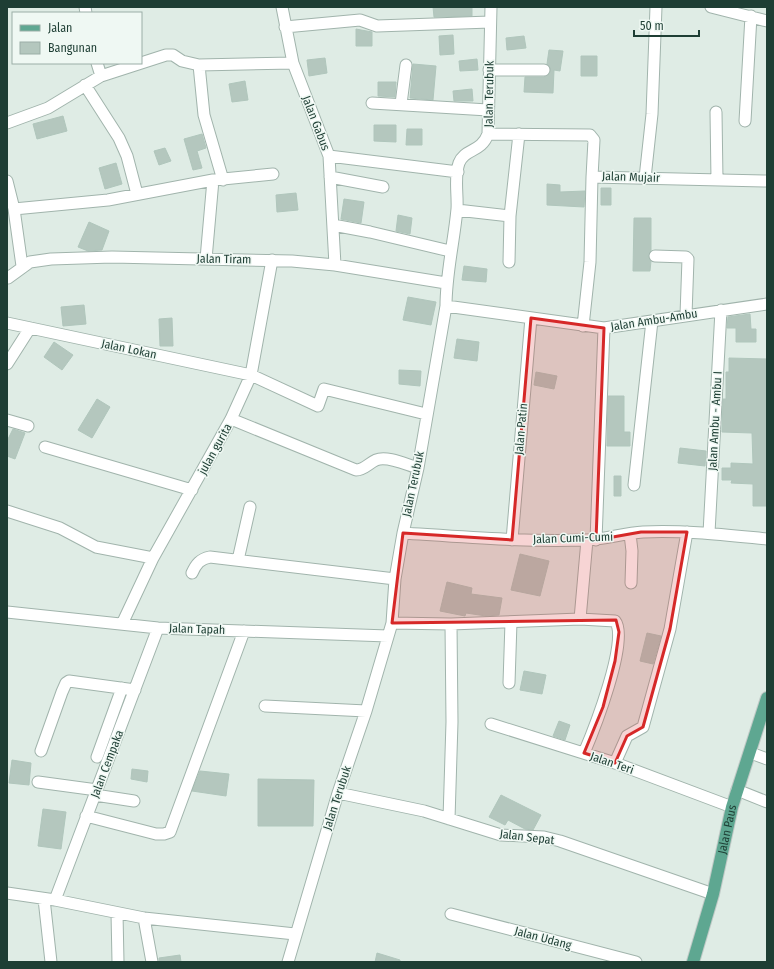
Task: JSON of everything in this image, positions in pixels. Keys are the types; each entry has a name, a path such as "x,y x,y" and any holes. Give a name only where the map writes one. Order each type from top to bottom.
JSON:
{"main road":[{"name":"Jalan Paus","path":"694,962 713,894 732,807 751,753 767,698"}],"street":[{"name":"Jalan Gabus","path":"282,7 293,63 329,156 334,265"},
{"name":"Jalan Terubuk","path":"288,962 295,934 302,919 338,793 366,711 392,623 395,579 403,533 418,468 426,414 446,306 446,283 457,210 458,172 463,157 482,146 488,134 491,7"},
{"path":"645,178 652,114 656,7"},
{"path":"711,7 767,21"},
{"path":"745,121 751,16"},
{"path":"285,27 360,20 377,26 490,22"},
{"path":"142,63 169,55 199,65 293,63"},
{"path":"98,64 100,76"},
{"path":"7,123 48,108 100,76 139,64"},
{"path":"199,65 204,115 218,180 206,259"},
{"path":"401,104 406,65"},
{"path":"489,70 544,70"},
{"path":"85,85 119,138 127,156 137,194"},
{"path":"372,102 488,110"},
{"path":"716,112 717,180"},
{"name":"Jalan Mujair","path":"488,134 592,136 594,140 592,177 767,181"},
{"path":"509,262 510,216 519,134"},
{"path":"329,156 458,172"},
{"path":"14,209 108,200 218,180 273,174"},
{"path":"330,177 383,187"},
{"path":"583,326 590,262 592,177"},
{"path":"7,181 14,209 22,266"},
{"path":"457,210 510,216"},
{"path":"333,226 363,230 450,251"},
{"path":"654,256 686,257 688,259 686,315"},
{"name":"Jalan Tiram","path":"7,278 22,266 30,262 51,259 112,257 272,260 334,265 446,283"},
{"name":"julan gurita","path":"122,624 153,558 232,419 251,374 272,260"},
{"name":"Jalan Ambu-Ambu","path":"446,306 604,328 621,327 686,315 767,304"},
{"name":"Jalan Ambu - Ambu I","path":"709,533 721,310"},
{"name":"Jalan Patin","path":"512,540 531,318"},
{"path":"634,485 652,321"},
{"name":"Jalan Lokan","path":"7,323 251,374 318,406 324,389 426,414"},
{"path":"7,364 30,328"},
{"path":"580,619 591,540 604,328"},
{"path":"232,419 356,470 362,470 377,460 384,459 418,468"},
{"path":"7,420 28,426"},
{"path":"45,447 192,490"},
{"path":"238,560 250,507"},
{"path":"7,511 60,528 96,547 153,558"},
{"name":"Jalan Cumi-Cumi","path":"403,533 512,540 591,540 641,532 688,532 767,539"},
{"path":"615,764 627,736 644,727 670,628 688,532"},
{"path":"630,534 632,551 632,583"},
{"path":"192,573 196,565 202,559 210,557 395,579"},
{"name":"Jalan Tapah","path":"7,612 158,628 388,636"},
{"path":"392,623 451,624 580,619 615,621 619,632 615,661 603,707 584,753"},
{"path":"509,683 511,622"},
{"path":"448,819 452,722 451,624"},
{"name":"Jalan Cempaka","path":"49,899 96,793 114,729 135,690 158,628"},
{"path":"86,816 156,834 170,832 244,631"},
{"path":"41,751 66,683 74,680 135,690"},
{"path":"97,757 114,729 122,688"},
{"path":"265,706 366,711"},
{"name":"Jalan Teri","path":"490,724 584,753 732,807"},
{"path":"751,753 767,759"},
{"path":"38,782 134,801"},
{"path":"737,790 767,802"},
{"name":"Jalan Sepat","path":"338,793 424,811 502,835 538,837 560,841 713,894"},
{"path":"7,893 49,899 144,918 295,934"},
{"path":"49,899 51,962"},
{"path":"117,913 118,962"},
{"name":"Jalan Udang","path":"451,914 636,962"},
{"path":"144,918 152,962"}],"highlighted area":[{"path":"531,318 604,328 596,540 641,532 687,532 670,629 643,727 627,736 615,763 584,753 603,707 615,661 619,632 616,620 392,623 403,533 512,540"}],"building":[{"path":"433,7 472,7 472,16 434,17"},
{"path":"356,29 372,32 372,46 356,46"},
{"path":"453,35 454,54 440,55 439,36"},
{"path":"524,36 526,48 507,50 506,38"},
{"path":"549,50 563,51 560,71 554,70 553,93 524,92 525,77 544,77 550,73 550,67 547,64"},
{"path":"581,56 597,56 597,76 581,76"},
{"path":"325,58 327,73 309,76 307,60"},
{"path":"477,59 478,70 460,71 459,61"},
{"path":"413,64 436,66 433,100 410,98"},
{"path":"245,81 248,100 232,102 229,84"},
{"path":"378,82 396,82 395,97 378,96"},
{"path":"472,89 473,101 454,101 453,91"},
{"path":"63,116 67,131 37,139 33,124"},
{"path":"374,125 396,125 396,142 374,141"},
{"path":"407,129 422,129 422,145 406,145"},
{"path":"202,134 206,148 197,151 202,168 193,170 184,139"},
{"path":"165,148 171,161 159,165 154,151"},
{"path":"116,163 122,184 105,189 99,168"},
{"path":"547,184 560,185 560,192 585,191 584,207 547,205"},
{"path":"601,188 611,188 611,205 601,205"},
{"path":"296,193 298,210 277,212 276,195"},
{"path":"344,199 364,202 361,223 341,219"},
{"path":"398,215 412,218 410,234 396,231"},
{"path":"634,218 651,218 651,251 648,256 651,261 650,271 633,271"},
{"path":"89,222 109,231 102,250 88,251 78,247"},
{"path":"464,266 487,269 486,282 462,280"},
{"path":"408,297 436,302 431,325 403,320"},
{"path":"84,305 86,324 63,326 61,307"},
{"path":"750,314 751,329 756,329 756,342 736,342 736,328 727,328 728,317"},
{"path":"172,318 173,346 160,346 159,319"},
{"path":"457,339 479,342 477,361 454,358"},
{"path":"54,342 73,355 62,370 44,357"},
{"path":"729,358 767,359 767,506 753,506 753,484 731,483 732,480 722,480 722,468 731,468 731,463 753,464 752,433 722,432 723,399 726,399 726,372 729,372"},
{"path":"399,370 421,371 420,386 399,384"},
{"path":"536,372 557,376 554,389 534,385"},
{"path":"608,396 624,396 624,432 630,432 630,446 607,446"},
{"path":"97,399 110,407 92,438 78,430"},
{"path":"13,429 25,433 15,459 7,456 7,441"},
{"path":"680,448 706,451 705,466 678,463"},
{"path":"614,476 621,476 621,496 614,496"},
{"path":"520,554 549,561 540,596 511,590"},
{"path":"447,582 472,588 471,594 502,598 499,615 486,616 466,613 465,616 440,611"},
{"path":"647,633 661,636 653,664 640,661"},
{"path":"524,671 546,675 542,694 520,690"},
{"path":"559,721 570,725 565,740 553,736"},
{"path":"12,760 31,763 29,785 9,783"},
{"path":"132,769 148,771 147,782 131,779"},
{"path":"200,771 229,774 226,796 192,791"},
{"path":"258,779 314,780 313,826 258,826"},
{"path":"501,795 541,815 533,830 525,829 508,820 505,825 489,817"},
{"path":"43,809 66,812 61,849 38,846"},
{"path":"377,953 400,960 400,962 375,962"},
{"path":"180,955 181,962 159,962 159,958"}]}
